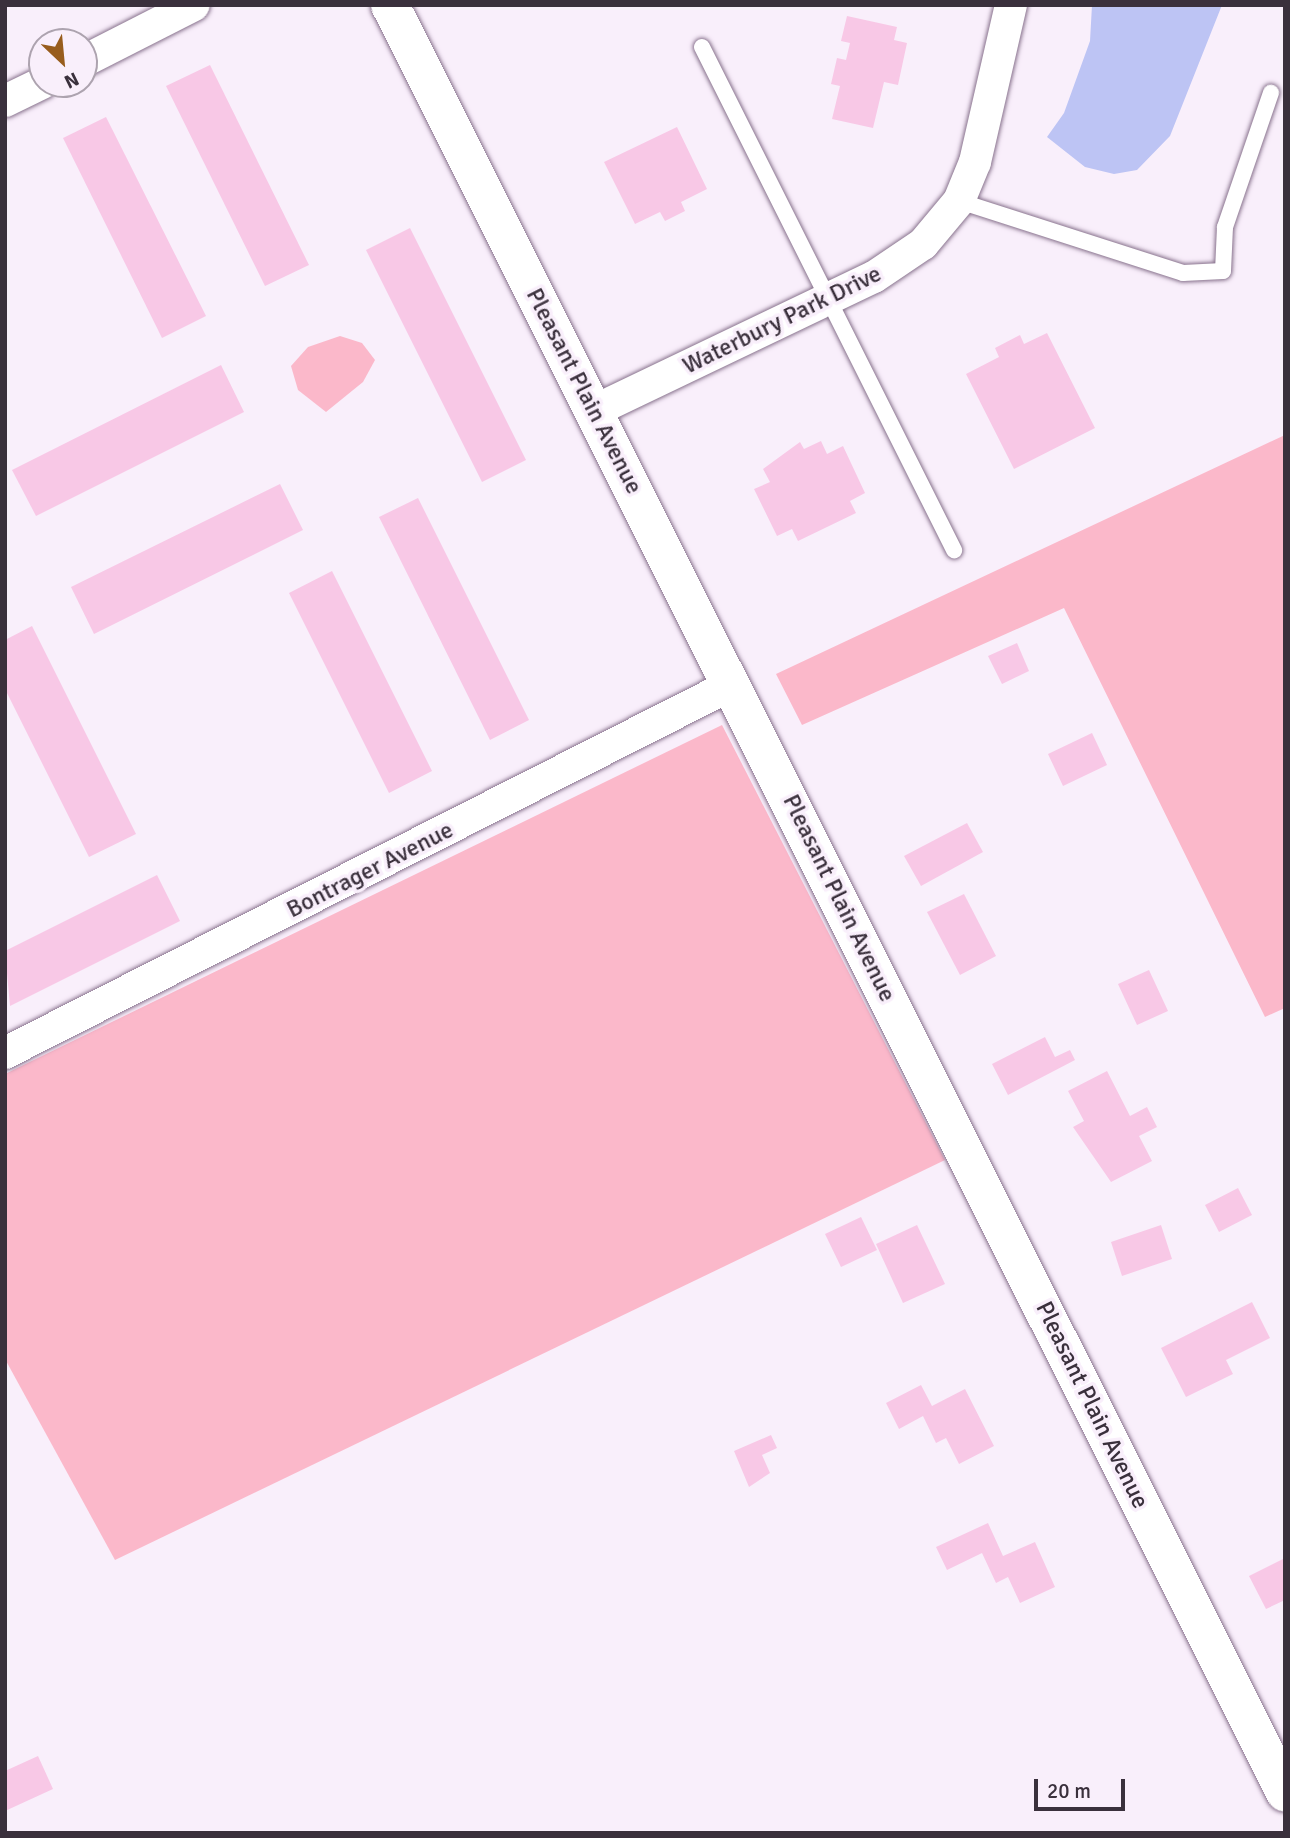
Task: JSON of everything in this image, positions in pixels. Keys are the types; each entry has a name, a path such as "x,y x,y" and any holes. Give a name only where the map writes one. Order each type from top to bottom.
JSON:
{"street":[{"path":"98,54 194,5"},
{"name":"Pleasant Plain Avenue","path":"390,5 733,684 1285,1792"},
{"name":"Waterbury Park Drive","path":"594,411 831,298 923,244 959,201 975,162 1011,5"},
{"path":"5,101 28,90"},
{"name":"Bontrager Avenue","path":"5,1053 733,684"}],"lane":[{"path":"702,47 831,298 954,550"},
{"path":"959,201 1183,273 1223,271 1225,227 1271,93"}],"shaded area":[{"path":"340,336 362,343 375,360 363,382 326,412 298,390 291,366 308,347"},
{"path":"1285,435 1285,1008 1265,1017 1064,608 802,725 776,674"},
{"path":"722,725 945,1160 115,1560 5,1359 5,1074"}],"water":[{"path":"1092,5 1222,5 1170,136 1137,170 1114,174 1085,167 1047,137 1064,113 1090,41"}],"building":[{"path":"847,16 897,27 894,40 907,43 898,85 884,82 873,128 832,119 840,86 831,84 837,58 846,60 850,43 841,41"},
{"path":"210,65 309,265 265,286 166,86"},
{"path":"106,117 206,316 162,338 63,138"},
{"path":"677,127 707,189 681,202 685,211 665,221 660,212 635,224 604,162"},
{"path":"410,228 526,460 482,482 366,250"},
{"path":"1047,333 1095,428 1014,469 966,374 999,357 995,348 1020,335 1024,344"},
{"path":"221,365 244,412 36,516 12,470"},
{"path":"821,441 827,454 843,446 865,493 850,501 856,513 798,541 792,529 777,536 754,489 770,482 763,469 800,442 804,449"},
{"path":"280,484 303,530 94,634 71,587"},
{"path":"418,498 529,720 490,740 379,517"},
{"path":"332,571 432,771 389,793 289,593"},
{"path":"32,626 136,834 89,857 5,689 5,640"},
{"path":"1017,643 1029,671 1002,684 988,656"},
{"path":"1092,733 1107,765 1063,786 1048,754"},
{"path":"967,823 983,852 921,886 904,856"},
{"path":"157,875 180,921 10,1006 5,951"},
{"path":"964,894 996,956 960,975 927,912"},
{"path":"1149,970 1168,1011 1137,1025 1118,984"},
{"path":"1045,1037 1055,1057 1070,1050 1075,1060 1008,1095 992,1064"},
{"path":"1107,1071 1130,1116 1147,1107 1157,1127 1139,1136 1152,1161 1111,1182 1073,1127 1084,1121 1068,1091"},
{"path":"1238,1188 1252,1215 1219,1232 1205,1205"},
{"path":"861,1217 877,1250 841,1267 825,1234"},
{"path":"917,1225 945,1284 903,1303 876,1244"},
{"path":"1161,1225 1172,1259 1122,1276 1111,1242"},
{"path":"1252,1302 1270,1338 1226,1360 1233,1374 1186,1397 1161,1348"},
{"path":"921,1385 932,1406 965,1389 994,1446 959,1464 946,1438 936,1443 923,1416 899,1429 886,1403"},
{"path":"771,1435 777,1448 762,1455 770,1473 749,1487 734,1451"},
{"path":"988,1523 1003,1556 1035,1542 1055,1587 1020,1603 1008,1577 996,1583 982,1553 947,1570 936,1547"},
{"path":"1285,1558 1285,1600 1266,1609 1249,1576"},
{"path":"38,1756 53,1789 5,1811 5,1771"}]}
